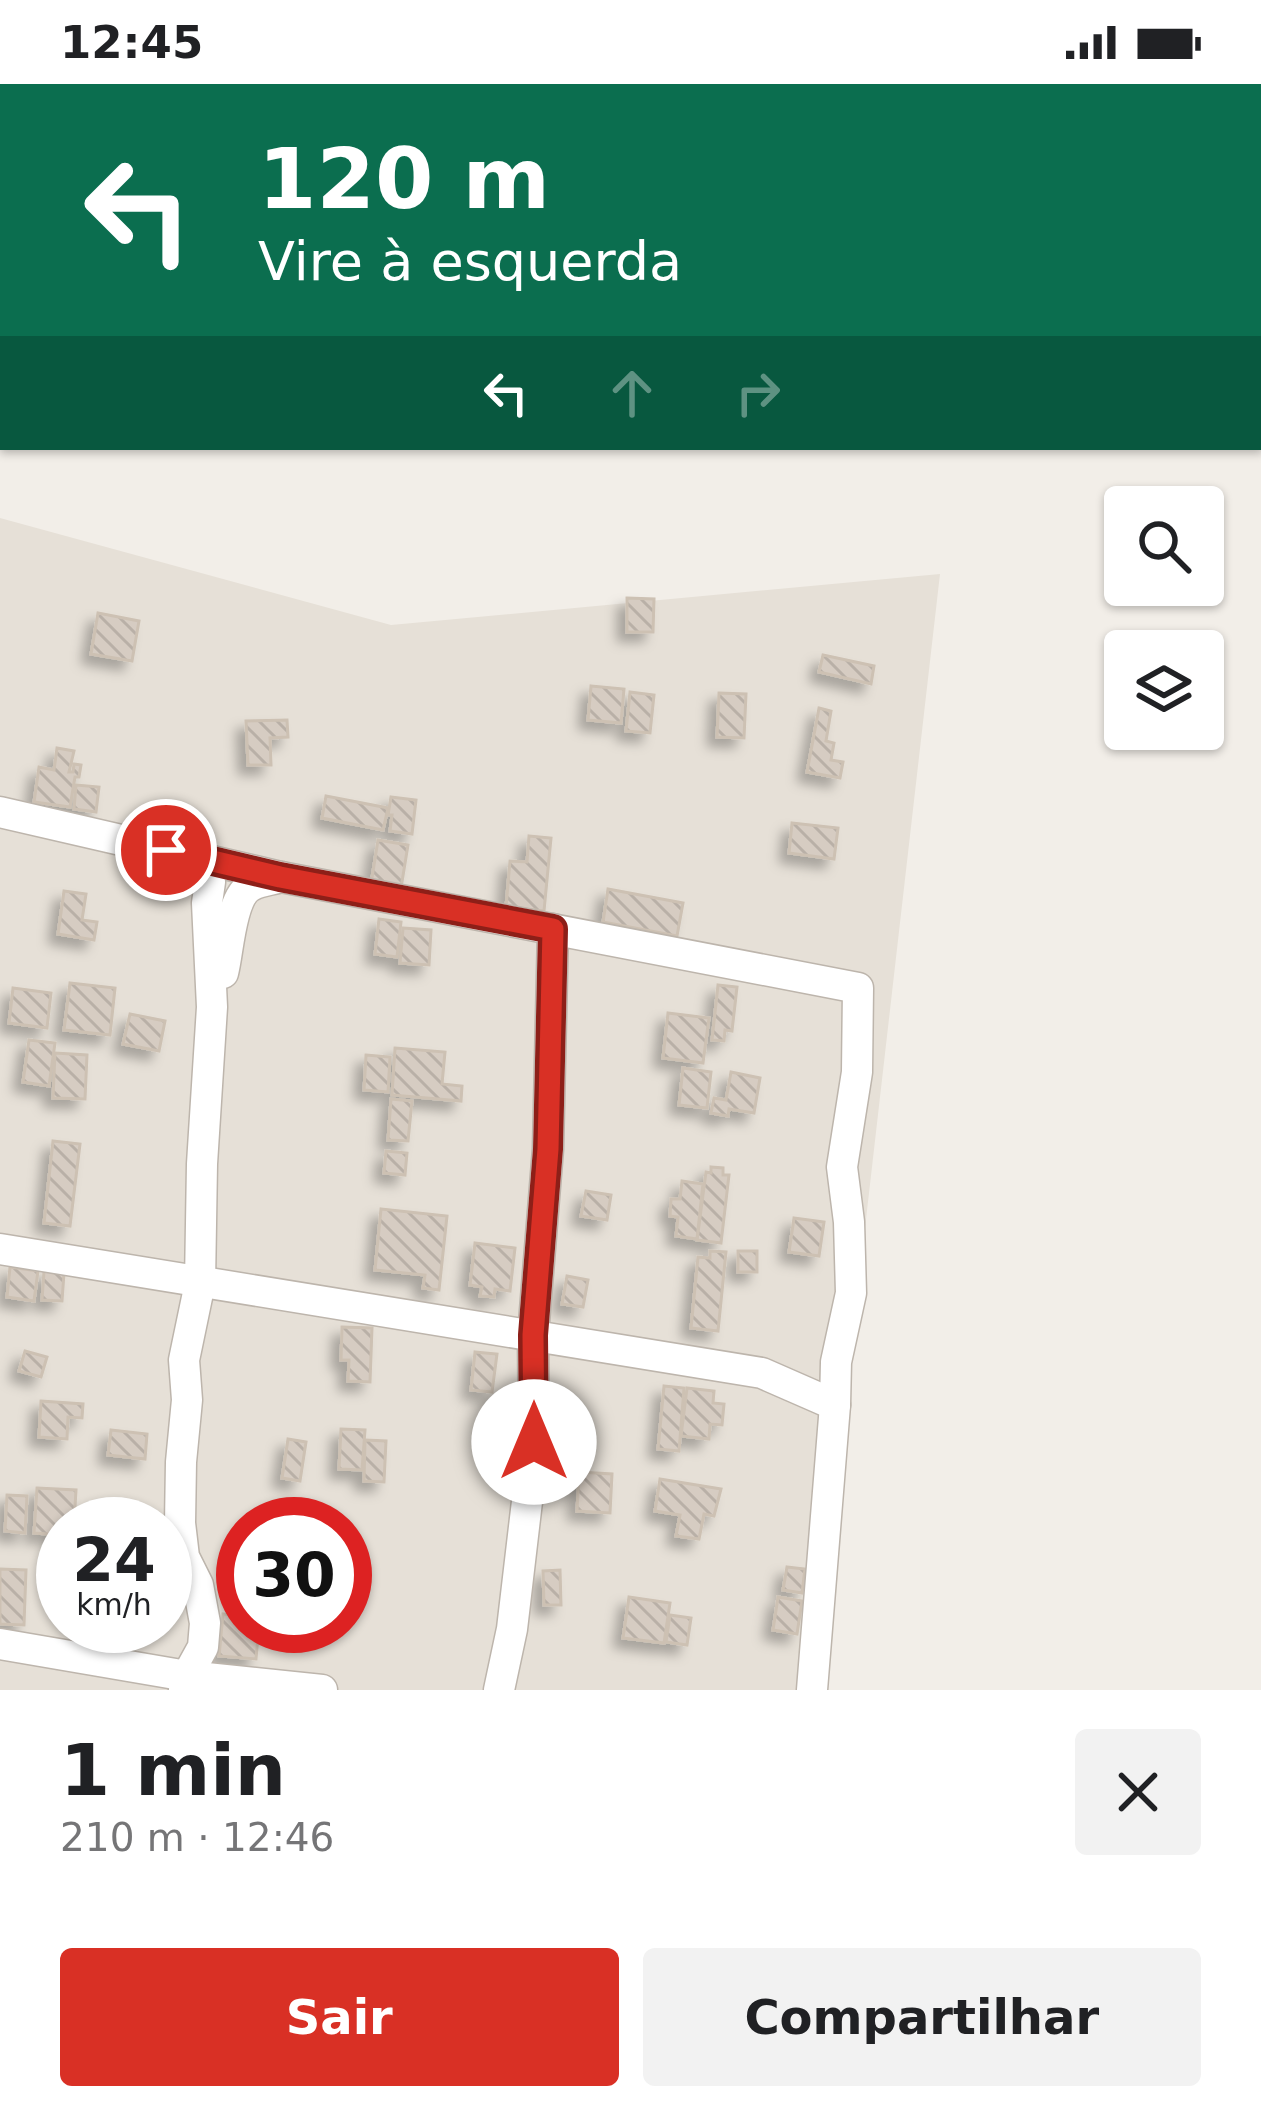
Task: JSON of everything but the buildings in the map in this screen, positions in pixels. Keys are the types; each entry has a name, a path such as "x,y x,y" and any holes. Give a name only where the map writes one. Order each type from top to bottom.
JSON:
{"street":[{"path":"0,812 280,877 858,988 857,1072 842,1167 850,1293 836,1362 812,1690"},
{"path":"185,1683 203,1648 205,1623 198,1585 184,1557 180,1523 187,1400 184,1360 200,1283 212,1007 208,859"},
{"path":"212,1007 242,894 248,886 280,877"},
{"path":"499,1690 512,1629 534,1442 533,1335 548,1149 553,929"},
{"path":"0,1249 762,1373 835,1406"},
{"path":"762,1373 836,1362"},
{"path":"0,1644 185,1683 322,1690"}],"shaded area":[{"path":"0,518 391,625 940,574 812,1690 0,1690"}],"route":[{"path":"166,850 280,877 553,929 548,1149 533,1335 534,1442"}]}
